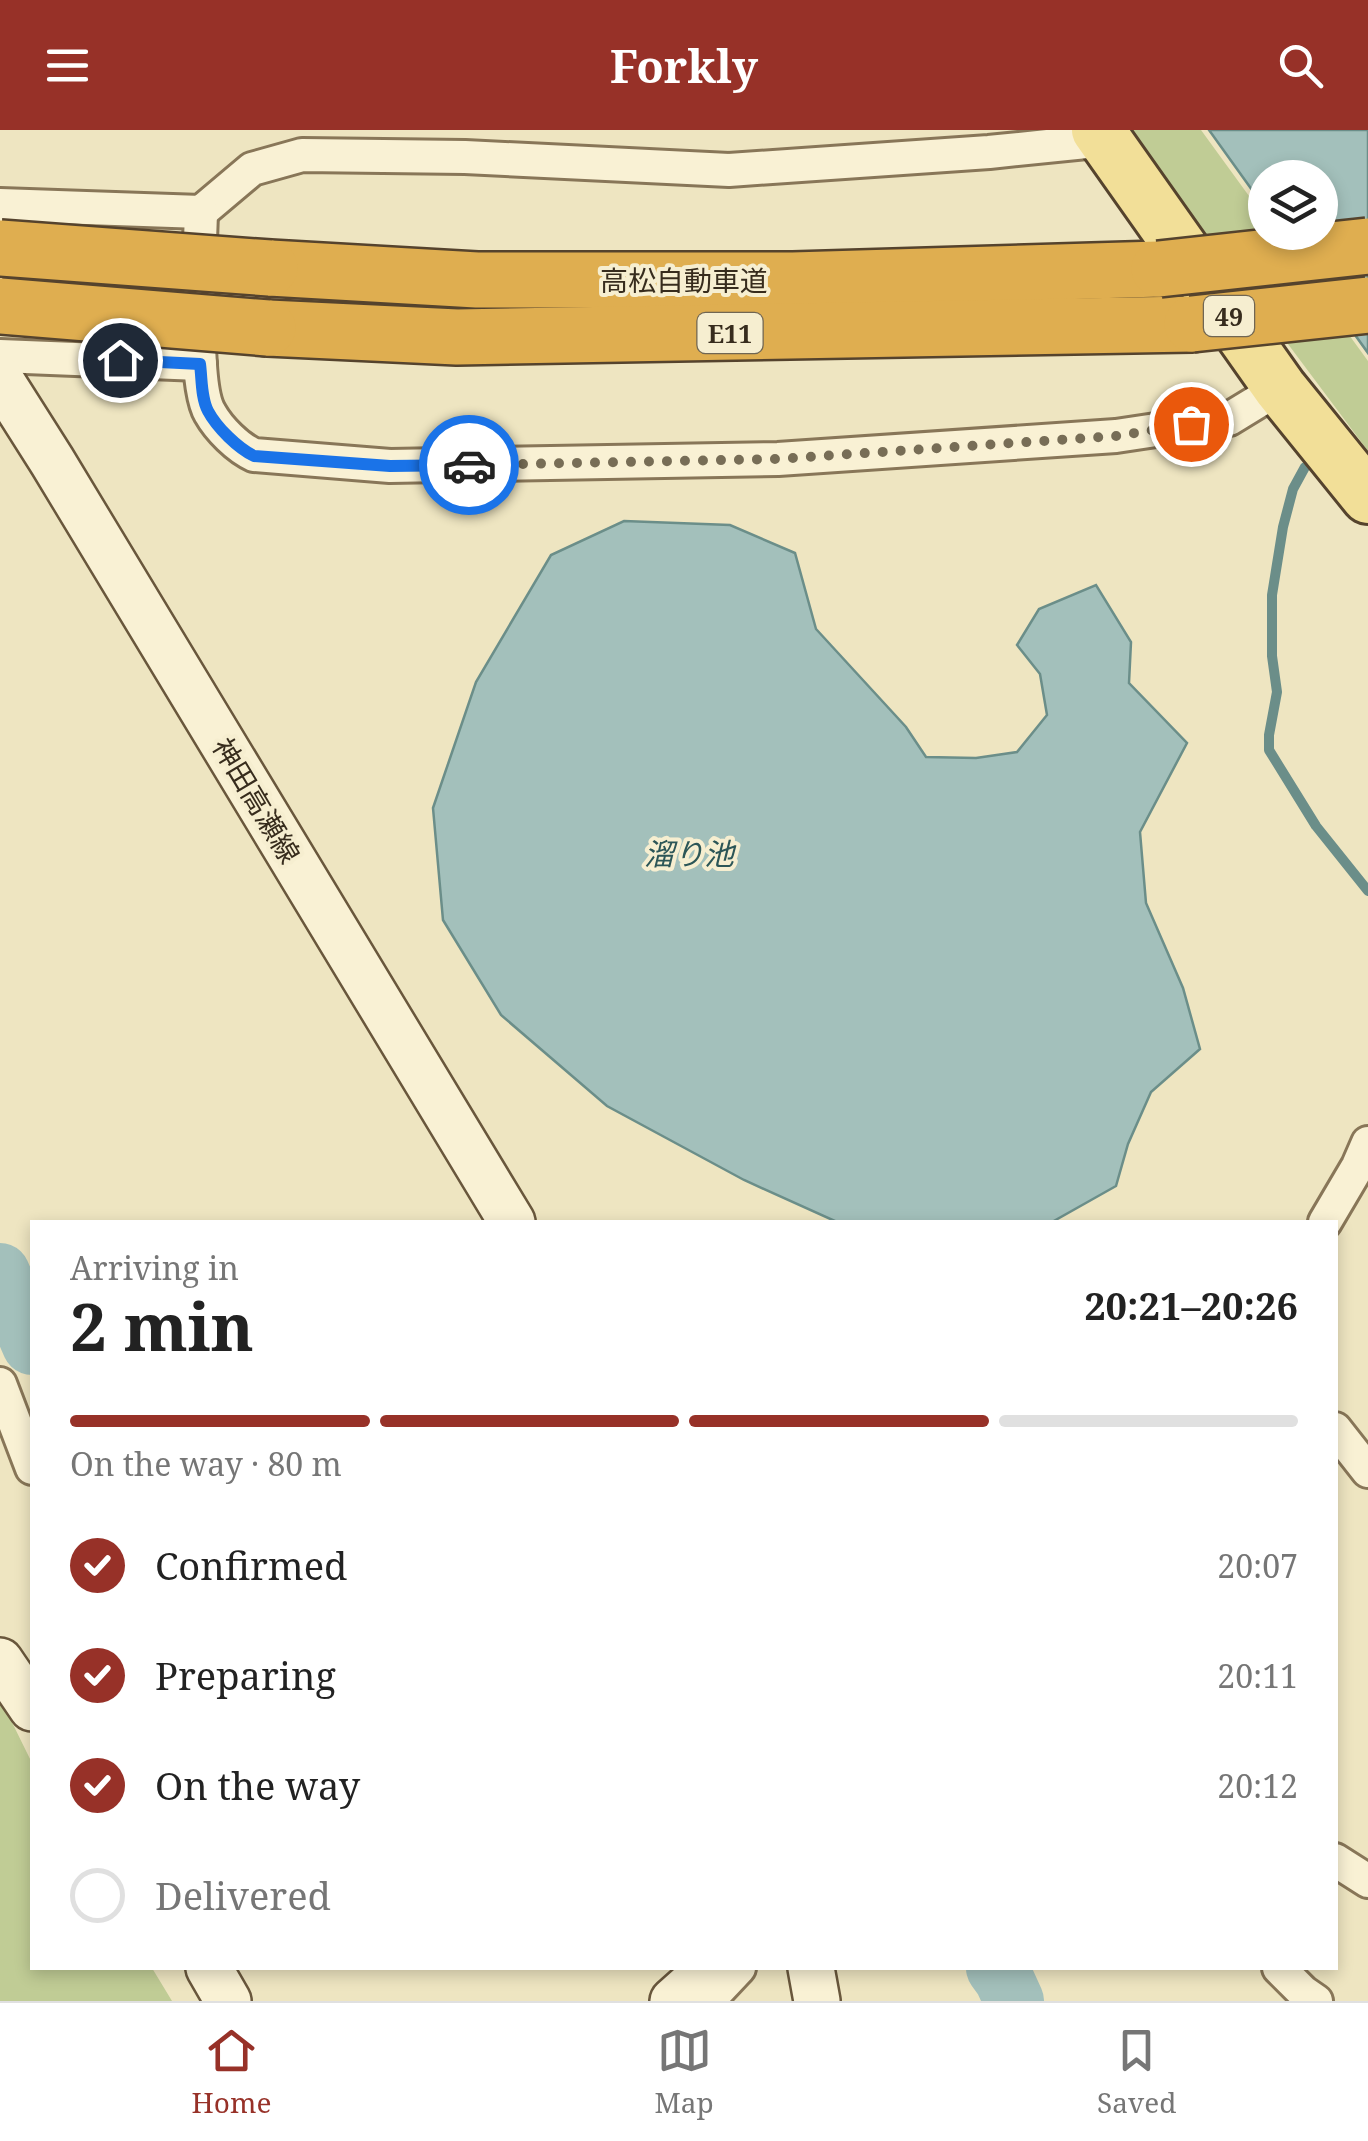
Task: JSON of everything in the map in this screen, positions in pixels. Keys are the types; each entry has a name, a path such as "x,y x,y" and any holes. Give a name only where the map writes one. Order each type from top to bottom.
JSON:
{"highway":[{"name":"高松自動車道","path":"0,248 476,280 793,280 1159,269 1368,246"},
{"name":"高松自動車道","path":"0,306 268,328 457,337 1192,324 1368,305"}],"main road":[{"name":"49","path":"1098,131 1280,388 1368,497"},
{"name":"神田高瀬線","path":"0,380 511,1220"},
{"path":"0,1660 30,1705"},
{"path":"210,1970 228,2001"},
{"path":"673,2001 708,1970"},
{"path":"811,1970 817,2001"}],"street":[{"path":"0,206 201,212 252,169 299,142 465,157 729,170 1086,142 1098,131"},
{"path":"201,212 200,364 205,400 209,412 243,450 254,456 390,466 778,459 1116,436 1229,418 1280,388"},
{"path":"0,356 200,364"},
{"path":"1326,1220 1368,1143"},
{"path":"0,1384 30,1463"},
{"path":"1338,1433 1368,1471"},
{"path":"1338,1862 1368,1881"},
{"path":"708,2001 737,1970"},
{"path":"1281,1970 1316,2001"}],"green space":[{"path":"1128,130 1201,130 1248,195 1248,250 1287,250 1368,361 1368,451"},
{"path":"0,1698 30,1759 30,1970 153,1970 172,2001 0,2001"}],"water":[{"path":"1209,130 1368,130 1368,353 1294,250 1338,250 1338,160 1248,160 1248,184"},
{"name":"溜り池","path":"624,521 730,525 795,553 816,629 906,727 926,757 976,758 1017,752 1047,715 1040,674 1017,645 1039,609 1096,585 1131,642 1129,683 1187,743 1140,832 1146,903 1183,988 1200,1049 1151,1092 1128,1144 1116,1186 1056,1220 833,1220 744,1180 607,1106 501,1015 443,920 433,808 476,682 551,555"}],"waterway":[{"path":"1305,467 1293,489 1283,527 1272,595 1272,656 1277,692 1269,750 1316,826 1368,891"},
{"path":"0,1273 30,1340"},
{"path":"997,1970 1014,2001"}],"way so far":[{"path":"469,465 778,459 1116,436 1191,424"}],"route":[{"path":"120,360 200,364 209,412 243,450 254,456 390,466 469,465"}]}
